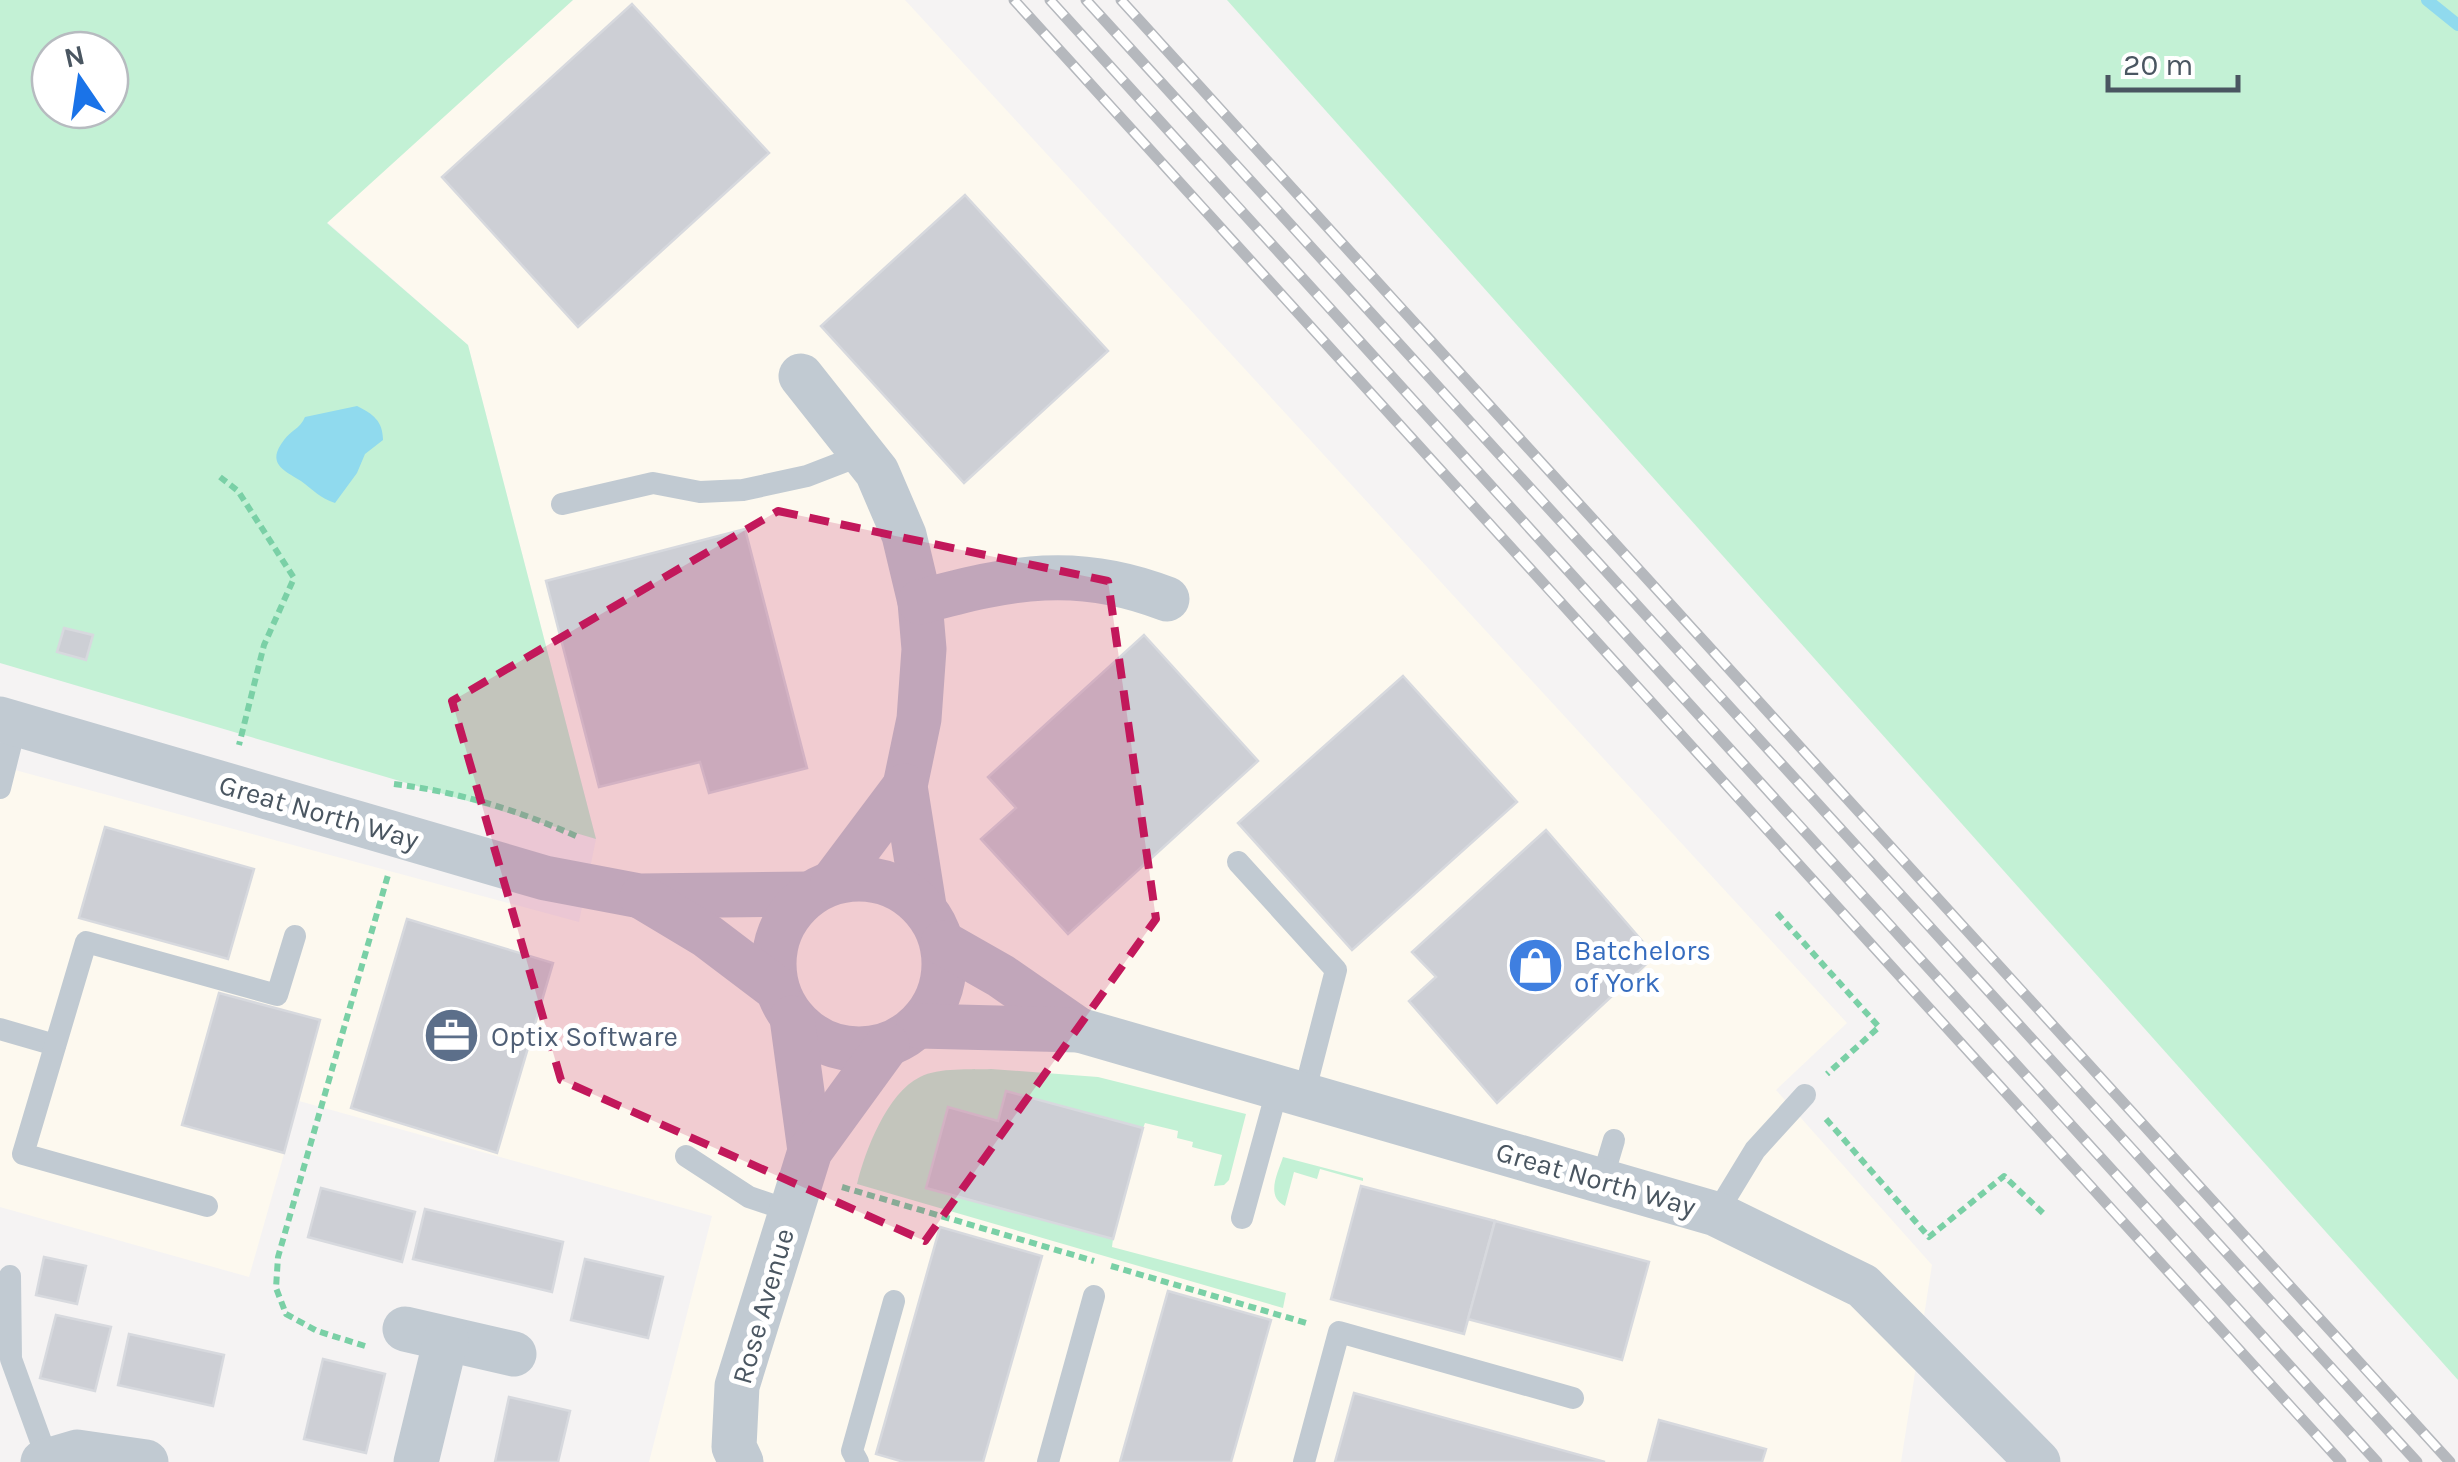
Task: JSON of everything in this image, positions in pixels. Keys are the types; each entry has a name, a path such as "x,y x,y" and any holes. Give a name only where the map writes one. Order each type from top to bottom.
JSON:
{"street":[{"path":"801,376 877,472 904,534 920,602 924,650 919,718 905,786 933,925 946,965 933,1008 903,1035 861,1050 835,1046 812,1035 784,1003 774,954 785,921 820,888 905,786"},
{"path":"920,602 975,587 1071,575 1130,585 1167,599"},
{"name":"Great North Way","path":"8,722 546,878 640,896 820,888"},
{"path":"820,888 866,878 898,886 933,925"},
{"name":"Great North Way","path":"640,896 707,936 784,1003"},
{"name":"Great North Way","path":"933,925 1079,1030"},
{"name":"Rose Avenue","path":"784,1003 801,1179"},
{"name":"Great North Way","path":"903,1035 1079,1030 1291,1090 1608,1160 1863,1286 2038,1462"},
{"name":"Rose Avenue","path":"742,1462 734,1447 738,1386 801,1179 903,1035"},
{"path":"416,1462 408,1339 514,1354"},
{"path":"45,1461 77,1452 146,1462"}],"lane":[{"path":"562,504 653,483 700,492 743,490 807,476 864,454"},
{"path":"0,788 8,722"},
{"path":"1238,862 1336,970 1242,1218"},
{"path":"207,1206 23,1154 86,942 277,994 296,936"},
{"path":"0,1029 56,1045"},
{"path":"1716,1214 1755,1150 1805,1095"},
{"path":"686,1156 748,1197 801,1179"},
{"path":"10,1276 10,1359 45,1461"},
{"path":"1048,1462 1094,1296"},
{"path":"858,1462 852,1450 894,1301"},
{"path":"1304,1462 1339,1332 1573,1398"}],"path":[{"path":"220,476 238,491 294,578 264,645 230,786"},
{"path":"399,836 278,1257 276,1288 286,1314 316,1330 408,1339"},
{"path":"1777,913 1879,1026 1805,1095 1929,1237 2004,1176 2046,1216"},
{"path":"801,1179 1339,1332"}],"highlighted area":[{"path":"778,511 1108,581 1156,919 925,1241 561,1080 452,701"}],"shaded area":[{"path":"573,0 905,0 1847,1023 1776,1090 1932,1265 1901,1462 649,1462 712,1216 299,1101 249,1277 0,1207 0,766 579,922 596,839 468,345 327,222"}],"green space":[{"path":"0,0 573,0 327,223 468,345 596,839 0,663"},
{"path":"1227,0 2458,0 2458,1380"},
{"path":"991,1069 1098,1077 1246,1114 1229,1180 1214,1186 1222,1155 1192,1147 1193,1142 1177,1138 1178,1131 1145,1123 1143,1128 1007,1092 998,1121 948,1107 926,1188 1113,1239 1112,1247 1286,1293 1283,1308 857,1184 879,1124 908,1085 936,1072"},
{"path":"1283,1157 1363,1181 1320,1169 1317,1179 1294,1172 1285,1206 1274,1190"}],"water":[{"path":"357,406 376,419 383,440 365,454 357,473 335,503 283,469 277,455 284,440 305,417"}],"building":[{"path":"632,4 769,153 578,327 442,177"},
{"path":"965,195 1108,351 964,483 821,326"},
{"path":"745,529 807,768 709,793 700,762 599,787 546,581"},
{"path":"64,628 93,635 86,660 57,652"},
{"path":"1144,635 1258,761 1068,934 981,839 1016,808 988,777"},
{"path":"1403,676 1517,802 1352,950 1238,823"},
{"path":"105,827 254,869 228,959 79,918"},
{"name":"Batchelors of York","path":"1546,830 1655,956 1497,1103 1409,1001 1436,977 1412,952"},
{"name":"Optix Software","path":"407,919 553,963 497,1153 351,1108"},
{"path":"219,993 320,1020 284,1153 182,1125"},
{"path":"1006,1091 1143,1128 1113,1239 926,1188 948,1107 998,1121"},
{"path":"1361,1186 1495,1221 1464,1334 1331,1299"},
{"path":"321,1188 415,1212 402,1262 308,1237"},
{"path":"425,1209 563,1242 552,1292 413,1259"},
{"path":"1495,1221 1649,1262 1622,1360 1468,1319"},
{"path":"940,1227 1042,1256 983,1462 904,1462 876,1454"},
{"path":"44,1257 86,1266 77,1304 36,1295"},
{"path":"585,1259 663,1277 648,1338 571,1320"},
{"path":"1168,1291 1271,1320 1231,1462 1120,1462"},
{"path":"56,1315 111,1327 95,1391 40,1378"},
{"path":"129,1334 224,1355 213,1406 118,1385"},
{"path":"323,1359 385,1374 366,1453 304,1439"},
{"path":"1354,1393 1605,1462 1335,1462"},
{"path":"509,1397 570,1411 558,1462 495,1462"},
{"path":"1659,1420 1766,1449 1762,1462 1648,1462"}],"waterway":[{"path":"2427,0 2458,25"}],"railway":[{"path":"1014,0 2341,1462"},
{"path":"1050,0 2377,1462"},
{"path":"1086,0 2417,1462"},
{"path":"1121,0 2450,1462"}],"place":[{"name":"Batchelors of York","path":"1535,966"},
{"name":"Optix Software","path":"452,1036"}]}
